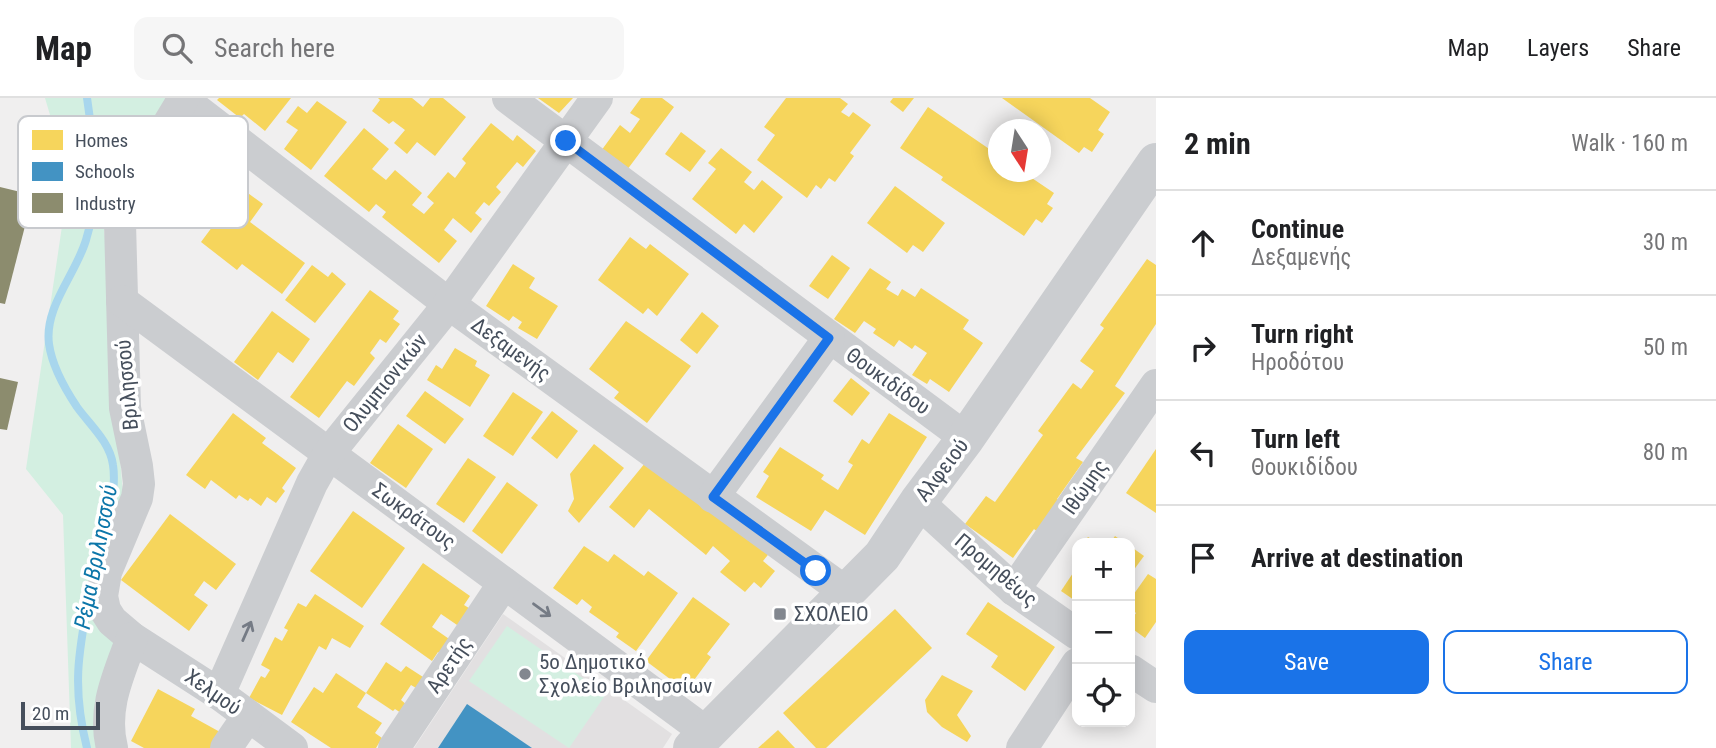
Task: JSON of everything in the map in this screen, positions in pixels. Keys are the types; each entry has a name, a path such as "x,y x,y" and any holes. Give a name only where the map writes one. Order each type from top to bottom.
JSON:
{"street":[{"name":"Θουκιδίδου","path":"508,98 966,438"},
{"name":"Ολυμπιονικών","path":"219,694 312,482 329,453 449,304 597,98"},
{"name":"Βριλησσού","path":"172,116 182,99"},
{"name":"Δεξαμενής","path":"182,99 204,116"},
{"name":"Δεξαμενής","path":"248,150 449,304 847,593"},
{"name":"Αλφειού","path":"699,740 881,556 966,438 1156,162"},
{"name":"Βριλησσού","path":"120,228 125,408 139,484 137,498 106,572 102,596 112,621 132,638"},
{"name":"Σωκράτους","path":"122,301 504,583 699,740"},
{"path":"713,497 829,338"},
{"name":"Ιθώμης","path":"1014,590 1156,385"},
{"name":"Προμηθέως","path":"918,502 1014,590 1072,631"},
{"name":"Αρετής","path":"394,748 504,583"},
{"path":"112,748 108,727 111,698 132,638"},
{"name":"Χελμού","path":"132,638 219,694 284,742"},
{"path":"1022,748 1072,672"},
{"path":"1135,673 1156,687"},
{"path":"226,748 248,716"}],"shaded area":[{"name":"5ο Δημοτικό Σχολείο Βριλησσίων","path":"503,614 672,734 663,748 414,748"}],"green space":[{"path":"45,98 169,98 159,116 50,116"},
{"path":"62,228 105,228 115,299 118,436 123,493 100,572 120,632 104,748 71,748 63,515 26,469"},
{"path":"507,626 606,694 569,748 469,681"}],"building: Homes":[{"path":"291,98 265,131 248,116 237,116 217,100"},
{"path":"378,98 412,98 423,107 430,98 443,98 466,117 435,156 417,142 407,154 394,143 405,130 393,121 389,124 372,111 380,100"},
{"path":"538,98 573,98 559,113"},
{"path":"641,98 662,98 674,107 627,170 601,151 620,125 630,133 640,119 630,113"},
{"path":"786,98 840,98 848,104 841,112 849,117 853,112 871,125 850,153 854,156 835,182 829,178 821,189 816,185 807,198 757,160 775,135 764,127"},
{"path":"893,98 914,98 903,112 890,102"},
{"path":"1002,98 1090,98 1110,112 1098,130 1104,134 1092,152 1084,147 1079,153 1051,133 1051,119 1031,119"},
{"path":"317,101 347,122 311,170 284,149 298,130 286,122 298,106 307,113"},
{"path":"928,107 988,148 988,182 1038,182 1054,193 1047,204 1053,208 1042,223 1036,219 1024,236 941,180 943,177 900,148"},
{"path":"491,123 513,141 517,135 536,151 523,167 517,162 496,187 501,192 489,206 484,202 475,213 482,219 471,233 453,218 444,230 457,241 439,263 382,217 386,212 376,204 369,212 324,176 364,128 389,149 372,169 386,180 395,170 422,193 412,205 424,214 434,203 427,197 448,172 455,178 466,163 462,159"},
{"path":"681,132 706,151 690,172 665,154"},
{"path":"721,148 752,172 744,182 754,190 762,180 783,197 754,233 744,224 736,234 692,199 716,169 708,163"},
{"path":"895,186 945,223 923,252 913,245 907,253 867,223"},
{"path":"248,193 263,204 250,222 305,263 282,294 242,264 237,270 201,242 211,228 248,228"},
{"path":"630,237 646,249 650,244 689,274 657,316 648,308 643,314 598,280"},
{"path":"832,255 850,268 828,299 809,286"},
{"path":"1147,259 1156,265 1156,324 1115,386 1125,393 1076,458 1083,462 1057,499 1063,503 1040,534 1034,529 1013,558 965,524 986,496 995,502 1043,435 1038,431 1073,383 1081,389 1094,371 1080,361 1104,328 1100,325"},
{"path":"513,264 535,278 529,288 558,306 537,339 518,328 522,322 513,316 509,321 486,306"},
{"path":"312,265 328,277 332,272 346,284 315,323 285,300"},
{"path":"870,268 891,282 886,289 898,296 902,289 915,297 921,288 969,320 963,329 983,343 949,392 930,379 927,384 912,375 927,353 915,345 912,349 899,340 894,347 873,333 876,329 864,321 855,333 834,319"},
{"path":"370,290 399,311 393,319 400,324 386,343 380,339 370,353 375,358 354,386 347,381 319,418 290,397"},
{"path":"272,311 310,339 293,363 278,352 258,380 234,362"},
{"path":"702,312 719,326 697,354 680,340"},
{"path":"626,321 691,366 647,423 614,398 619,392 589,369"},
{"path":"455,348 477,361 475,366 490,375 470,407 427,380 436,365 442,369"},
{"path":"851,378 870,393 852,416 833,401"},
{"path":"425,391 464,419 445,444 406,416"},
{"path":"513,392 543,412 513,456 483,436"},
{"path":"552,411 578,431 557,459 531,438"},
{"path":"233,413 266,438 262,443 296,468 282,488 285,491 276,503 267,497 261,506 250,498 248,501 239,495 236,499 211,480 205,489 186,475"},
{"path":"889,413 927,437 865,535 825,510 811,531 756,497 769,476 763,472 780,447 824,475 821,479 838,490 853,465 848,462 862,439 869,444"},
{"path":"398,424 433,449 406,488 370,463"},
{"path":"594,444 624,468 579,523 568,511 574,499 570,474"},
{"path":"1156,449 1156,513 1126,493"},
{"path":"650,457 775,546 763,561 775,571 761,588 754,582 745,592 720,572 730,561 713,546 706,555 649,509 634,528 609,507"},
{"path":"468,458 496,477 464,523 436,504"},
{"path":"507,482 538,505 502,554 472,531"},
{"path":"353,511 405,548 362,608 310,571"},
{"path":"170,514 236,564 216,590 204,581 194,595 208,605 189,631 121,580"},
{"path":"584,546 608,562 614,554 644,576 648,571 678,593 636,651 616,637 619,633 589,612 592,607 582,599 577,605 553,588"},
{"path":"1135,550 1144,556 1135,568"},
{"path":"423,563 470,596 464,605 472,610 460,627 441,614 432,627 452,641 443,655 438,652 432,661 380,624"},
{"path":"1072,574 1072,599 1061,591"},
{"path":"1148,574 1156,579 1156,622 1145,638 1135,631 1135,592"},
{"path":"315,594 364,626 350,648 332,638 326,650 319,646 282,715 249,698 261,676 265,678 270,670 261,665 275,637 282,641 288,630 284,628 298,603 306,607"},
{"path":"693,597 730,624 707,654 711,657 686,691 646,661"},
{"path":"988,602 1055,647 1025,691 991,667 998,656 966,634"},
{"path":"895,609 932,648 826,748 816,748 783,713"},
{"path":"386,662 401,672 406,666 423,677 416,688 411,685 401,700 407,705 401,713 395,709 393,711 366,693"},
{"path":"336,673 366,693 357,707 382,723 375,733 382,738 376,748 331,748 291,722 314,687 323,693"},
{"path":"942,675 973,691 957,715 971,736 967,742 942,727 927,712 925,700"},
{"path":"158,689 195,709 191,716 220,732 211,748 144,748 131,741"},
{"path":"778,730 795,748 758,748"}],"building: Schools":[{"path":"467,704 532,748 438,748"}],"building: Industry":[{"path":"0,187 18,191 18,228 25,228 5,304 0,303"},
{"path":"0,378 18,382 7,430 0,429"}],"waterway":[{"name":"Ρέμα Βριλησσού","path":"87,98 89,116"},
{"name":"Ρέμα Βριλησσού","path":"89,228 81,253 51,317 49,344 64,385 77,407 104,441 113,465 112,496 100,549"},
{"name":"Ρέμα Βριλησσού","path":"87,748 79,708 78,672 89,596"}],"place":[{"name":"ΣΧΟΛΕΙΟ","path":"780,614"},
{"name":"5ο Δημοτικό Σχολείο Βριλησσίων","path":"525,674"}],"route":[{"path":"566,141 829,338 713,497 816,571"}]}
